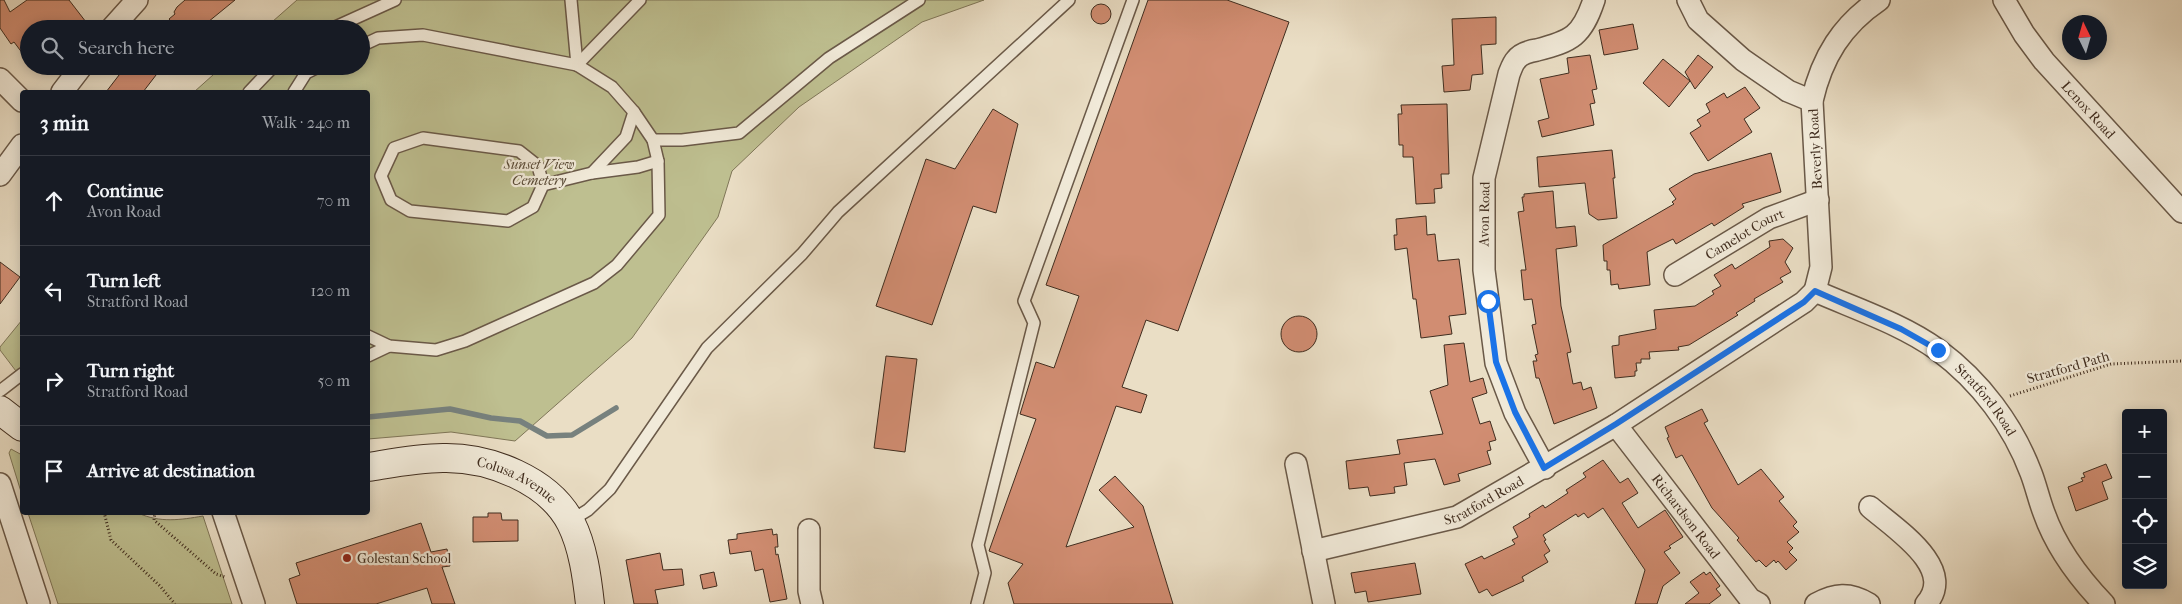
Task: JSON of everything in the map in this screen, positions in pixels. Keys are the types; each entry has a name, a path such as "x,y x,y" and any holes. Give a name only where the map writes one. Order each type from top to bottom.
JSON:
{"street":[{"name":"Avon Road","path":"1544,468 1515,412 1496,362 1484,270 1484,178 1509,74 1516,59 1530,51 1563,43 1579,32 1594,0"},
{"path":"1688,0 1698,20 1743,60 1788,91 1812,100"},
{"name":"Beverly Road","path":"1815,291 1822,267 1812,100 1816,80 1827,54 1839,36 1857,17 1879,0"},
{"name":"Lenox Road","path":"2004,0 2024,34 2044,60 2182,212"},
{"path":"117,20 129,3"},
{"path":"64,90 75,75"},
{"path":"0,79 20,99"},
{"path":"0,175 20,148"},
{"name":"Camelot Court","path":"1675,275 1769,218 1818,200"},
{"name":"Stratford Road","path":"1313,551 1457,517 1544,468 1616,424 1804,302 1815,291 1901,329 1938,350 1992,402 2014,436 2031,473 2044,514 2059,546 2083,581 2104,604"},
{"path":"0,410 20,425"},
{"name":"Richardson Road","path":"1616,424 1750,599 1759,604"},
{"name":"Colusa Avenue","path":"370,467 421,459 467,459 488,464 529,480 545,492 570,521 580,546 590,604"},
{"path":"1296,464 1324,604"},
{"path":"0,484 39,604"},
{"path":"1870,507 1923,553 1934,572 1936,586 1926,604"},
{"path":"224,515 254,604"},
{"path":"808,530 809,591 812,604"},
{"path":"1816,604 1838,594 1869,604"}],"lane":[{"path":"350,20 395,0"},
{"path":"571,0 577,65"},
{"path":"577,65 640,0"},
{"path":"653,140 690,139 739,133 829,58 919,0"},
{"path":"570,521 588,510 610,489 707,348 802,254 838,212 1069,0"},
{"path":"977,604 985,573 978,545 1034,323 1024,301 1133,0"},
{"path":"370,42 378,38 422,35 577,65 612,87 634,112 653,140 658,161 659,214 617,265 594,283 465,341 436,350 389,346 370,337"},
{"path":"251,90 265,75"},
{"path":"295,90 302,75"},
{"path":"592,173 626,137 634,112"},
{"path":"422,138 519,151 538,166 543,185 533,207 508,220 410,211 391,200 381,176 394,148 422,138"},
{"path":"543,185 592,173 658,161"},
{"path":"370,355 389,346"},
{"path":"0,392 20,376"}],"path":[{"name":"Stratford Path","path":"2020,393 2111,364 2182,361"},
{"path":"105,515 111,540 160,586 175,604"},
{"path":"155,515 154,520 216,574 225,578 244,576"}],"green space":[{"name":"Sunset View Cemetery","path":"297,0 984,0 922,22 799,107 732,171 718,217 632,338 515,441 451,432 370,439 370,90 196,90 213,75 370,75 370,20 274,20"},
{"path":"20,322 20,376 0,350 0,347"},
{"path":"11,449 20,454 20,489 9,453"},
{"path":"29,515 143,515 170,520 203,516 232,604 58,604"}],"building":[{"path":"0,0 4,0 10,12 27,0 69,0 84,20 20,20 20,50 14,42 11,44 0,28"},
{"path":"185,0 235,0 210,20 170,20 175,14 174,12"},
{"path":"1148,0 1227,0 1289,22 1178,331 1146,320 1122,387 1147,395 1141,413 1116,406 1066,547 1134,527 1099,490 1115,476 1143,506 1173,604 1014,604 1008,583 1023,564 989,551 1036,419 1020,414 1036,362 1054,368 1079,296 1046,285"},
{"path":"1101,4 1108,7 1111,14 1108,21 1101,24 1094,21 1091,14 1094,7"},
{"path":"1496,17 1496,44 1481,45 1483,74 1472,75 1470,90 1444,92 1442,66 1454,65 1452,19"},
{"path":"1633,24 1638,49 1604,55 1599,30"},
{"path":"1590,55 1597,89 1592,90 1595,103 1590,104 1594,125 1542,137 1538,121 1549,118 1540,79 1569,73 1567,58"},
{"path":"1698,55 1713,67 1695,89 1685,72"},
{"path":"1663,59 1690,81 1669,107 1643,83"},
{"path":"119,75 156,75 145,90 108,90"},
{"path":"1745,87 1760,108 1744,119 1752,132 1708,161 1690,133 1701,126 1697,120 1710,112 1706,104 1724,93 1727,98"},
{"path":"1447,104 1449,174 1441,174 1442,188 1434,189 1435,203 1416,204 1413,157 1403,157 1403,145 1399,145 1398,114 1402,114 1401,105"},
{"path":"993,109 1018,124 996,213 973,206 932,325 876,306 926,159 955,169"},
{"path":"1612,150 1617,218 1598,220 1589,214 1585,183 1539,187 1537,157"},
{"path":"1771,153 1781,192 1742,204 1744,207 1714,226 1712,223 1676,244 1673,239 1647,252 1650,285 1619,289 1618,284 1611,285 1610,270 1607,270 1607,261 1604,261 1603,245 1674,204 1672,202 1676,199 1669,189 1694,174"},
{"path":"1553,191 1556,228 1575,226 1577,246 1556,249 1561,306 1571,352 1567,353 1573,384 1581,382 1583,390 1591,387 1597,408 1554,424 1539,378 1536,378 1533,361 1537,361 1535,355 1538,354 1532,325 1536,324 1532,299 1524,300 1521,270 1526,270 1518,212 1524,211 1522,197 1524,197 1524,194"},
{"path":"1426,216 1427,235 1435,234 1438,261 1459,259 1466,314 1449,316 1452,334 1421,338 1416,299 1413,299 1407,248 1395,250 1394,235 1397,235 1396,219"},
{"path":"1783,239 1793,248 1785,262 1791,272 1780,278 1783,282 1754,299 1755,301 1736,313 1738,315 1689,345 1678,347 1679,350 1649,352 1650,359 1641,359 1641,363 1636,363 1637,371 1635,371 1635,376 1615,378 1612,346 1619,345 1619,336 1656,329 1654,310 1695,306 1714,294 1712,291 1721,286 1714,275 1732,264 1735,269 1770,247 1769,241"},
{"path":"0,262 20,277 0,304"},
{"path":"1299,316 1312,321 1317,334 1312,347 1299,352 1286,347 1281,334 1286,321"},
{"path":"1464,343 1470,382 1483,378 1487,393 1472,398 1480,424 1490,421 1496,440 1489,442 1491,450 1487,451 1491,464 1458,474 1460,481 1444,485 1435,459 1404,463 1407,485 1394,487 1395,493 1370,496 1368,487 1349,489 1346,461 1400,454 1397,440 1443,434 1430,391 1448,385 1444,345"},
{"path":"886,356 917,359 905,452 874,448"},
{"path":"1702,409 1708,421 1704,423 1738,485 1761,469 1784,497 1779,501 1797,522 1793,526 1799,532 1787,542 1793,548 1789,552 1797,560 1786,570 1778,561 1776,563 1774,560 1766,567 1759,560 1756,562 1737,540 1739,538 1712,508 1682,455 1676,458 1667,438 1669,437 1665,427"},
{"path":"1603,460 1620,483 1628,478 1638,493 1622,503 1638,528 1665,510 1683,537 1669,546 1671,548 1664,552 1680,573 1663,586 1657,604 1635,604 1645,570 1603,508 1588,518 1584,513 1578,517 1576,514 1543,535 1550,551 1544,555 1548,562 1522,577 1524,581 1492,596 1487,589 1479,593 1465,564 1482,556 1484,559 1515,544 1512,540 1518,537 1513,527 1530,517 1529,514 1543,505 1545,508 1568,493 1566,490 1586,477 1583,473"},
{"path":"2106,464 2112,478 2102,482 2108,499 2076,511 2068,487 2083,481 2081,478 2085,477 2083,473"},
{"path":"488,513 501,513 502,520 518,520 518,541 473,542 473,517 488,517"},
{"path":"421,523 431,552 447,549 450,566 442,567 455,604 432,604 427,588 376,604 297,604 289,579 300,575 296,563"},
{"path":"772,529 773,535 777,534 778,547 775,547 776,555 778,554 787,599 770,602 763,569 755,571 751,551 730,554 728,540 737,539 737,534"},
{"path":"660,553 663,570 682,569 684,585 655,590 658,604 634,604 626,560"},
{"path":"1415,563 1421,594 1368,602 1366,591 1355,593 1351,573"},
{"path":"714,572 717,586 703,589 700,575"},
{"path":"1704,572 1706,575 1710,572 1720,586 1716,589 1721,595 1709,604 1685,604 1699,593 1690,582"}],"waterway":[{"path":"370,417 450,409 491,418 520,421 547,436 572,435 616,408"}],"place":[{"name":"Golestan School","path":"347,558"}],"route":[{"path":"1488,301 1496,362 1515,412 1544,468 1616,424 1804,302 1815,291 1901,329 1938,350"}]}
